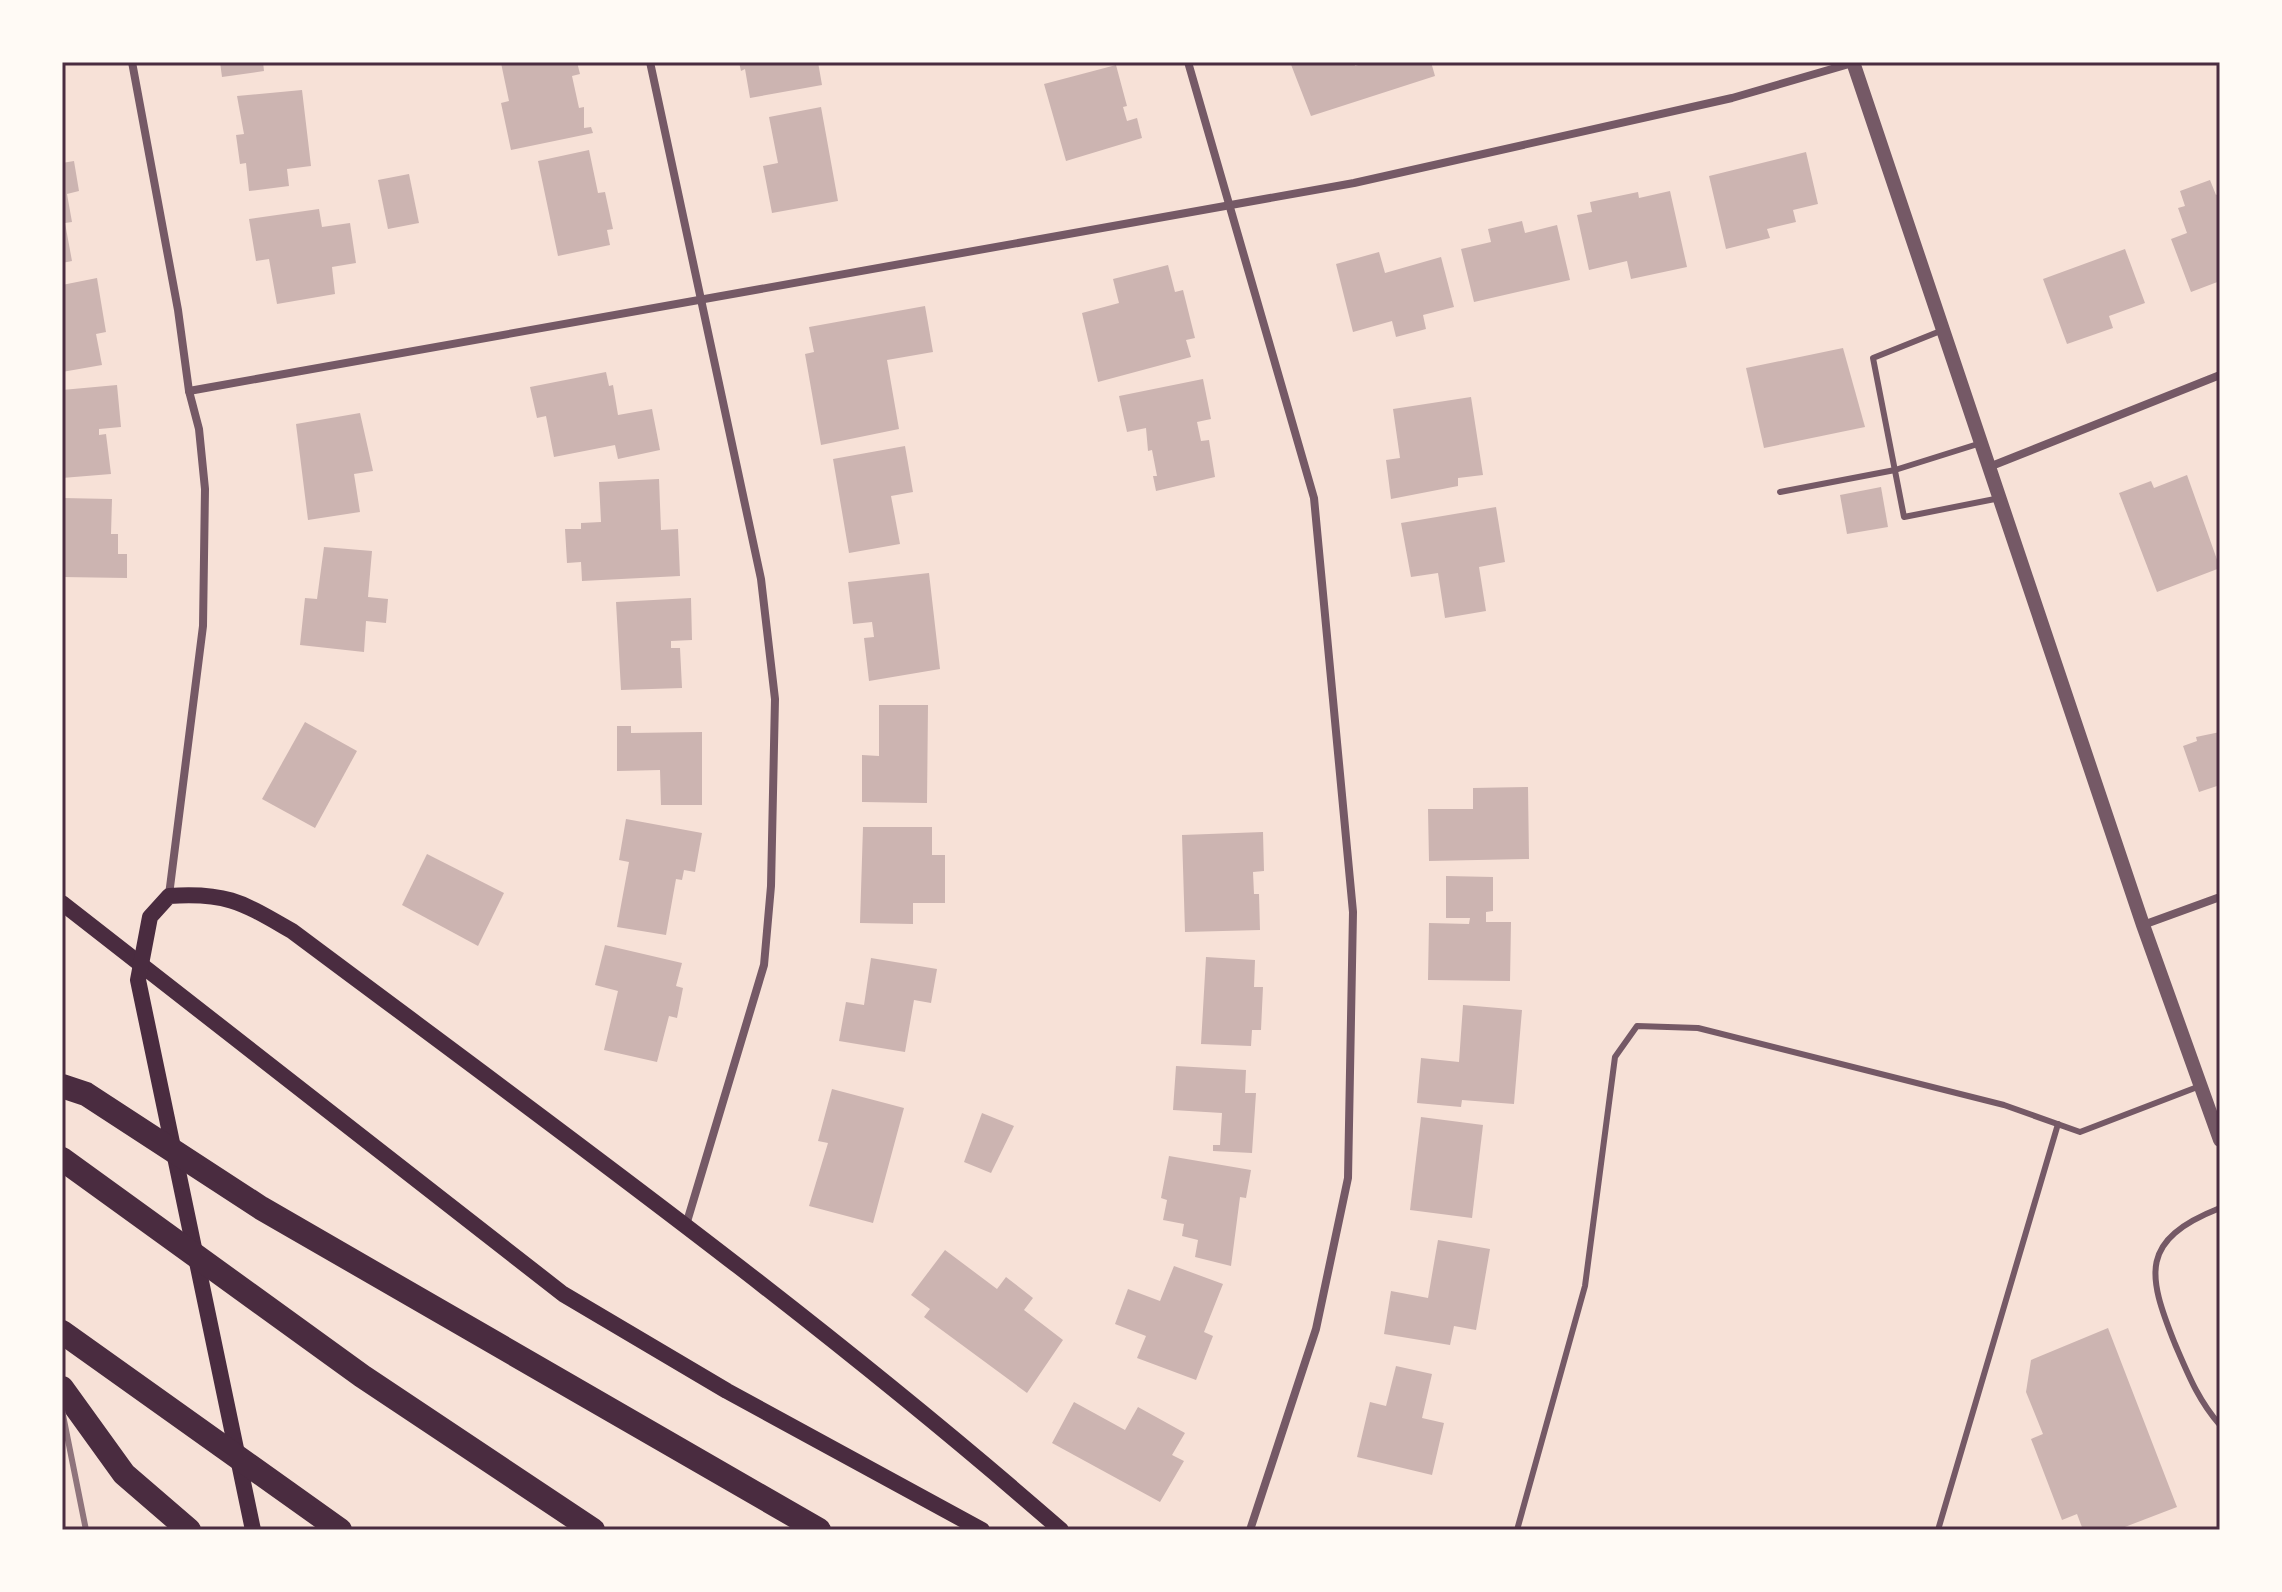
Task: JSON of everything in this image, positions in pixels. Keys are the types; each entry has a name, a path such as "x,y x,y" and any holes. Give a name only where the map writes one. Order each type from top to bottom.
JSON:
{"highway":[{"path":"62,1086 86,1094 261,1208 819,1530"},
{"path":"62,1159 349,1367 593,1530"},
{"path":"62,1332 340,1530"},
{"path":"62,1388 124,1474 189,1530"}],"main road":[{"path":"253,1530 138,980 150,917 169,896 205,893 239,900 292,931 686,1225 928,1414 1061,1530"},
{"path":"62,903 563,1294 727,1391 982,1530"}],"street":[{"path":"132,62 189,391 199,429 205,489 204,612 169,896"},
{"path":"650,62 761,579 775,699 771,886 764,965 686,1225"},
{"path":"1188,62 1314,498 1353,912 1348,1178 1316,1329 1250,1530"},
{"path":"189,391 701,297 1369,180 1732,98 1854,63 2143,925 2220,1140"},
{"path":"1989,467 2220,375"},
{"path":"2143,925 2220,897"}],"lane":[{"path":"1943,330 1873,358 1904,517 2000,498"},
{"path":"1780,492 1895,470 1981,443"},
{"path":"1517,1530 1585,1286 1615,1057 1637,1026 1698,1028 2004,1105 2080,1132 2200,1086"},
{"path":"1938,1530 2058,1124"},
{"path":"2220,1208 2176,1230 2160,1251 2153,1272 2156,1297 2189,1379 2201,1403 2220,1425"}],"building":[{"path":"220,62 263,62 264,71 222,77"},
{"path":"577,62 580,74 572,76 579,108 584,107 584,128 591,127 593,133 511,150 501,103 509,101 501,63"},
{"path":"739,62 818,62 822,85 750,98 745,69 741,71"},
{"path":"1290,62 1354,62 1355,66 1368,62 1431,62 1435,76 1311,116"},
{"path":"1116,65 1127,106 1123,107 1127,121 1137,118 1142,138 1066,161 1044,84"},
{"path":"302,90 311,166 287,169 289,186 249,191 246,163 240,164 236,135 244,134 237,96"},
{"path":"821,107 838,201 772,213 763,166 778,163 769,117"},
{"path":"589,150 598,193 605,192 613,229 607,230 610,245 558,256 538,161"},
{"path":"1806,152 1818,204 1793,210 1796,222 1767,229 1770,238 1726,249 1709,176"},
{"path":"74,161 79,191 67,194 72,222 65,223 72,261 62,263 62,163"},
{"path":"409,174 419,223 388,229 378,180"},
{"path":"2210,180 2216,195 2220,193 2220,281 2191,292 2171,239 2187,233 2178,208 2185,206 2180,191"},
{"path":"1670,191 1687,267 1631,279 1627,261 1589,270 1577,215 1592,212 1590,202 1638,192 1639,198"},
{"path":"319,209 322,227 350,223 356,263 332,267 335,294 277,304 269,259 256,261 249,219"},
{"path":"1522,221 1525,233 1557,225 1570,280 1474,302 1461,249 1491,242 1488,229"},
{"path":"2125,249 2145,303 2109,316 2113,328 2067,344 2043,279"},
{"path":"1379,252 1385,273 1441,257 1454,307 1423,315 1426,329 1396,337 1392,321 1353,332 1336,264"},
{"path":"1168,265 1175,292 1183,290 1195,338 1186,340 1191,357 1098,382 1082,313 1119,303 1113,279"},
{"path":"97,278 106,332 96,334 102,365 62,372 62,285"},
{"path":"925,306 933,352 887,360 899,429 821,445 805,354 814,352 809,327"},
{"path":"1843,348 1865,427 1764,448 1746,368"},
{"path":"606,372 609,386 613,385 618,415 652,409 660,450 618,459 615,445 554,457 546,416 537,418 530,387"},
{"path":"1203,379 1211,419 1197,422 1201,441 1209,440 1215,477 1156,491 1153,476 1157,476 1152,450 1148,451 1146,428 1127,432 1119,396"},
{"path":"117,385 121,427 99,429 99,435 106,434 111,474 62,478 62,390"},
{"path":"1471,397 1483,475 1458,478 1458,486 1391,499 1386,460 1400,458 1393,409"},
{"path":"360,413 373,471 354,474 360,512 308,520 296,424"},
{"path":"905,446 913,492 891,496 900,544 849,553 833,459"},
{"path":"2187,475 2220,568 2157,592 2119,493 2151,481 2154,488"},
{"path":"659,479 661,530 678,529 680,576 582,581 581,562 567,563 565,529 581,529 581,523 601,522 599,482"},
{"path":"1881,487 1888,527 1847,534 1840,495"},
{"path":"62,498 112,499 111,534 118,534 118,554 127,554 127,578 62,577"},
{"path":"1496,507 1505,562 1479,567 1486,611 1445,618 1438,573 1411,577 1401,523"},
{"path":"324,547 372,551 368,597 388,599 386,623 366,621 364,652 300,645 305,598 317,599"},
{"path":"929,573 940,669 869,681 864,638 874,637 872,622 853,624 848,582"},
{"path":"691,598 692,640 671,641 671,648 680,648 682,688 621,690 616,602"},
{"path":"879,705 928,705 927,803 862,802 862,755 879,756"},
{"path":"305,722 357,751 315,828 262,799"},
{"path":"617,726 631,726 631,733 702,732 702,805 661,805 660,770 617,771"},
{"path":"2220,732 2220,785 2199,792 2183,746 2197,741 2196,737"},
{"path":"1528,787 1529,859 1429,861 1428,809 1473,809 1473,788"},
{"path":"626,819 702,833 695,872 684,870 682,880 676,879 666,935 617,927 629,862 619,860"},
{"path":"863,827 932,827 932,855 945,855 945,903 913,903 913,924 860,923"},
{"path":"1263,832 1264,871 1253,872 1254,894 1259,894 1260,930 1185,932 1182,835"},
{"path":"427,854 504,893 478,946 402,905"},
{"path":"1446,876 1493,877 1493,911 1486,912 1486,922 1511,922 1510,981 1428,980 1429,923 1469,924 1470,918 1446,918"},
{"path":"605,945 682,963 676,986 683,988 677,1018 669,1016 657,1062 604,1050 618,991 595,985"},
{"path":"1206,957 1255,960 1254,987 1263,987 1261,1030 1252,1030 1251,1046 1201,1044"},
{"path":"871,958 937,969 931,1003 914,1000 905,1052 839,1041 846,1002 864,1005"},
{"path":"1463,1005 1522,1010 1514,1104 1462,1100 1461,1107 1417,1103 1421,1058 1459,1062"},
{"path":"1176,1066 1246,1070 1245,1093 1256,1093 1252,1153 1213,1151 1213,1145 1220,1145 1222,1113 1173,1110"},
{"path":"832,1089 904,1108 873,1223 809,1206 828,1143 818,1141"},
{"path":"982,1113 1014,1126 991,1173 964,1162"},
{"path":"1421,1117 1483,1125 1472,1218 1410,1210"},
{"path":"1169,1156 1251,1170 1246,1198 1240,1197 1231,1266 1195,1257 1198,1240 1182,1236 1184,1224 1163,1220 1167,1200 1161,1198"},
{"path":"1438,1240 1490,1249 1476,1330 1454,1326 1450,1345 1384,1334 1391,1291 1428,1298"},
{"path":"945,1250 997,1289 1006,1277 1033,1298 1024,1310 1063,1340 1027,1393 924,1317 930,1309 911,1295"},
{"path":"1174,1266 1223,1284 1204,1332 1213,1336 1196,1380 1137,1358 1146,1336 1115,1324 1128,1289 1160,1301"},
{"path":"2108,1328 2177,1507 2117,1530 2083,1530 2077,1514 2062,1520 2031,1439 2043,1434 2026,1392 2031,1360"},
{"path":"1396,1366 1432,1374 1422,1418 1444,1423 1432,1475 1357,1457 1370,1402 1386,1406"},
{"path":"1074,1402 1125,1430 1138,1407 1185,1433 1172,1455 1184,1461 1160,1502 1052,1443"}],"railway":[{"path":"62,1410 86,1530"}]}
